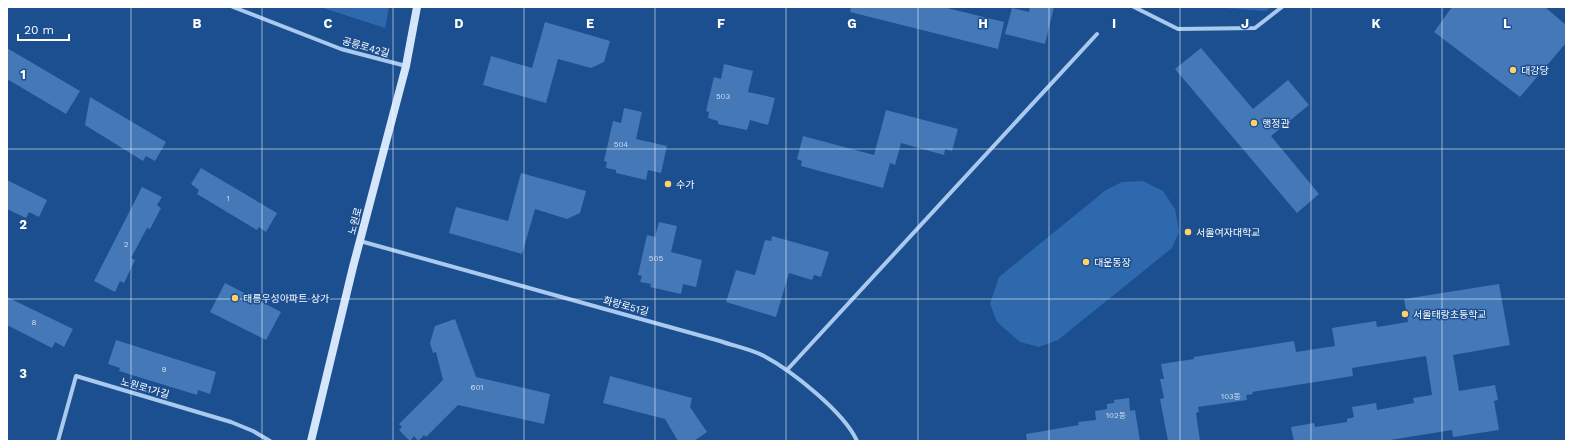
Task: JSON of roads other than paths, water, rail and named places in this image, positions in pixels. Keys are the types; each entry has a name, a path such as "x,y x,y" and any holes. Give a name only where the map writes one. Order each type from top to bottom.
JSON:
{"main road":[{"name":"노원로","path":"311,441 360,241 406,66 417,7"}],"street":[{"name":"공릉로42길","path":"233,7 341,48 406,66"},
{"path":"1134,7 1178,29 1255,28 1282,7"},
{"path":"787,370 1097,34"},
{"name":"화랑로51길","path":"360,241 720,341 762,355 787,370 831,407 854,435 857,441"},
{"name":"노원로1가길","path":"58,441 76,376 231,422 253,431 270,441"}],"place":[{"name":"대강당","path":"1513,70"},
{"name":"행정관","path":"1254,123"},
{"name":"수가","path":"668,184"},
{"name":"서울여자대학교","path":"1188,232"},
{"name":"대운동장","path":"1086,262"},
{"name":"태릉우성아파트 상가","path":"235,298"},
{"name":"서울태랑초등학교","path":"1405,314"}]}
